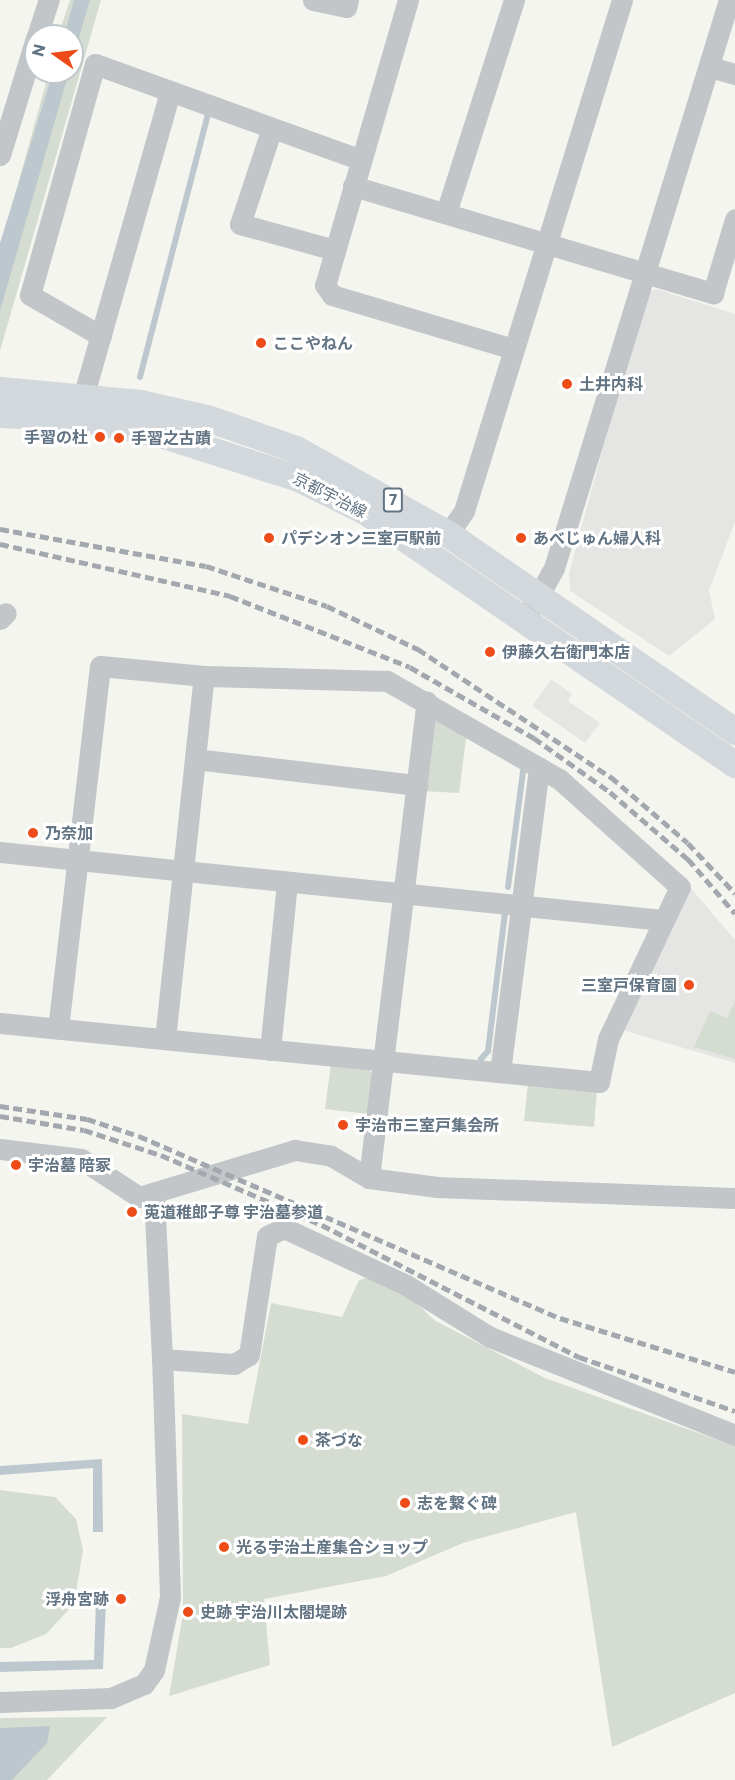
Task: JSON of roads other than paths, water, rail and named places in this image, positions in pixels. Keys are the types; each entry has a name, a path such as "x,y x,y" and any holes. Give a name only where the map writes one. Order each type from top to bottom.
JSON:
{"main road":[{"name":"京都宇治線","path":"0,390 84,394 207,418 296,449 448,534 541,595 735,732"},
{"name":"京都宇治線","path":"0,414 83,419 157,433 298,478 365,511 735,764"}],"street":[{"path":"41,24 49,0"},
{"path":"313,0 346,7 348,0"},
{"path":"408,0 325,285 332,295 513,349"},
{"path":"446,213 514,0"},
{"path":"448,534 464,511 622,0"},
{"path":"524,619 541,595 645,273 729,0"},
{"path":"101,336 30,295 95,64 170,93 218,106 271,131 361,160"},
{"path":"710,67 735,74"},
{"path":"0,155 24,76"},
{"path":"84,394 170,93"},
{"path":"271,131 240,224 335,250"},
{"path":"353,186 713,293 735,219"},
{"path":"0,1023 58,1029 165,1039 270,1050 599,1082 608,1039 680,887 559,779 387,681 204,676 100,666 58,1029"},
{"path":"165,1039 204,676"},
{"path":"369,1178 427,702"},
{"path":"195,759 417,785"},
{"path":"501,1072 518,905 539,767"},
{"path":"0,852 663,920"},
{"path":"270,1050 287,882"},
{"path":"0,1149 81,1159 139,1197 154,1196 223,1169 295,1150 331,1156 369,1178 437,1187 735,1198"},
{"path":"0,1702 111,1698 144,1684 154,1670 170,1597 154,1196"},
{"path":"162,1359 234,1364 249,1355 267,1236 284,1228 406,1286 490,1337 735,1435"}],"waterway":[{"path":"140,377 209,111"},
{"path":"508,887 523,771"},
{"path":"481,1059 488,1051 505,912"}],"railway":[{"path":"0,529 206,566 327,606 418,649 611,777 688,843 735,893"},
{"path":"0,544 230,596 410,667 534,738 610,792 688,859 735,913"},
{"path":"0,1106 87,1119 139,1136 560,1318 735,1372"},
{"path":"0,1116 84,1130 161,1155 322,1225 579,1357 735,1411"}],"place":[{"name":"ここやねん","path":"261,343"},
{"name":"土井内科","path":"567,384"},
{"name":"手習の杜","path":"100,437"},
{"name":"手習之古蹟","path":"119,438"},
{"name":"パデシオン三室戸駅前","path":"269,538"},
{"name":"あべじゅん婦人科","path":"521,538"},
{"name":"伊藤久右衛門本店","path":"490,652"},
{"name":"乃奈加","path":"33,833"},
{"name":"三室戸保育園","path":"689,985"},
{"name":"宇治市三室戸集会所","path":"343,1125"},
{"name":"宇治墓 陪冢","path":"16,1165"},
{"name":"莵道稚郎子尊 宇治墓参道","path":"132,1212"},
{"name":"茶づな","path":"303,1440"},
{"name":"志を繋ぐ碑","path":"405,1503"},
{"name":"光る宇治土産集合ショップ","path":"224,1547"},
{"name":"浮舟宮跡","path":"121,1599"},
{"name":"史跡 宇治川太閤堤跡","path":"188,1612"}]}
